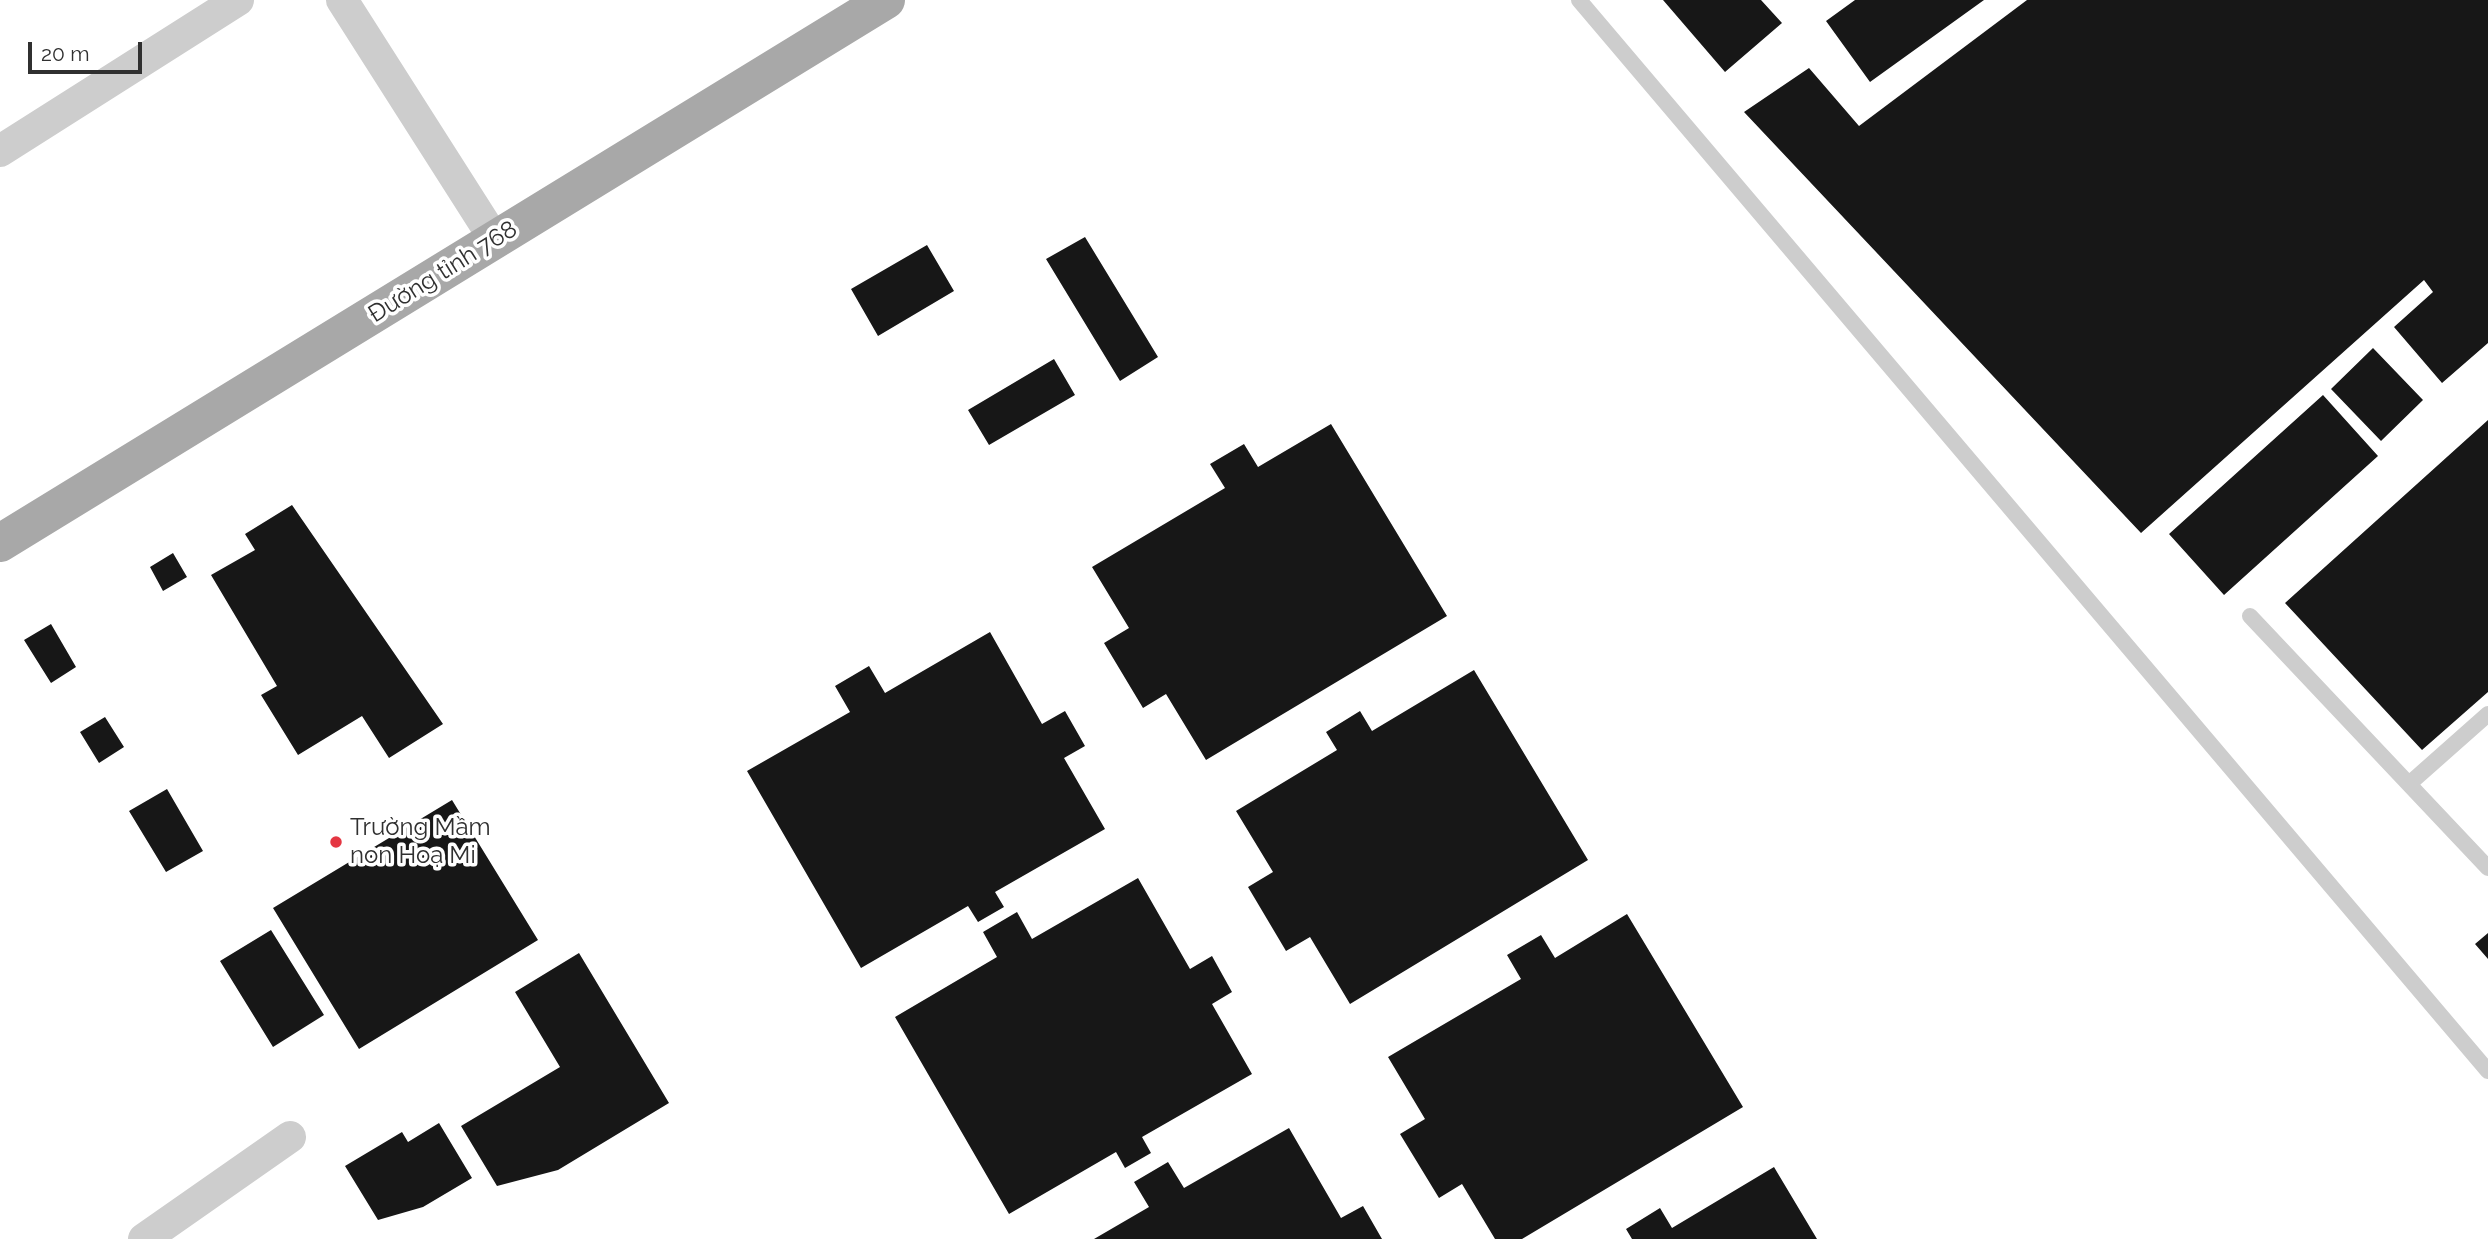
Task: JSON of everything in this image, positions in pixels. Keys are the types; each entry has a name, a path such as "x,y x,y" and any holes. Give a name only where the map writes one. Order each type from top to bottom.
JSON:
{"main road":[{"name":"Đường tỉnh 768","path":"0,543 886,0"}],"street":[{"path":"0,150 238,0"},
{"path":"342,0 495,240"},
{"path":"144,1239 290,1137"}],"lane":[{"path":"1579,0 2488,1071"},
{"path":"2250,616 2488,868"},
{"path":"2409,784 2488,714"}],"building":[{"path":"1663,0 1761,0 1782,23 1725,72"},
{"path":"1855,0 1984,0 1870,82 1826,21"},
{"path":"2027,0 2488,0 2488,343 2442,383 2394,327 2433,292 2424,280 2141,533 1744,112 1809,68 1859,126"},
{"path":"1085,237 1158,357 1120,381 1046,259"},
{"path":"927,245 954,291 878,336 851,289"},
{"path":"2373,348 2423,400 2381,441 2331,389"},
{"path":"1054,359 1075,395 989,445 968,410"},
{"path":"2323,395 2378,456 2224,595 2169,534"},
{"path":"2488,420 2488,692 2422,750 2285,603"},
{"path":"1331,424 1447,616 1206,760 1166,694 1143,708 1104,643 1129,628 1092,567 1225,488 1210,464 1244,444 1258,467"},
{"path":"292,505 443,724 389,758 362,716 298,755 261,695 277,686 211,575 255,550 245,534"},
{"path":"173,553 187,577 163,591 150,567"},
{"path":"51,624 76,667 51,683 24,640"},
{"path":"990,632 1042,724 1065,711 1085,746 1064,758 1105,829 995,892 1004,907 978,922 968,906 861,968 747,771 850,712 835,686 869,666 885,693"},
{"path":"1474,670 1588,860 1350,1004 1310,937 1286,951 1248,887 1273,872 1236,811 1337,750 1326,732 1360,711 1372,731"},
{"path":"105,717 124,747 99,763 80,732"},
{"path":"167,789 203,851 166,872 129,811"},
{"path":"452,800 538,940 359,1049 273,908"},
{"path":"1138,878 1190,969 1212,956 1232,992 1212,1004 1252,1074 1142,1137 1151,1153 1125,1168 1116,1152 1009,1214 895,1017 997,957 983,932 1017,912 1032,939"},
{"path":"1627,914 1743,1107 1522,1239 1495,1239 1462,1184 1439,1198 1400,1134 1425,1119 1388,1057 1521,979 1507,955 1541,935 1555,958"},
{"path":"271,930 324,1015 273,1047 220,961"},
{"path":"2488,933 2488,959 2475,944"},
{"path":"579,953 669,1103 558,1170 497,1186 461,1126 560,1067 515,992"},
{"path":"439,1123 472,1178 423,1207 378,1220 345,1166 402,1132 408,1142"},
{"path":"1289,1128 1341,1218 1363,1206 1382,1239 1094,1239 1149,1207 1134,1182 1168,1162 1184,1188"},
{"path":"1774,1167 1817,1239 1632,1239 1626,1229 1660,1208 1672,1228"}],"place":[{"name":"Trường Mầm non Hoạ Mi","path":"336,842"}]}
